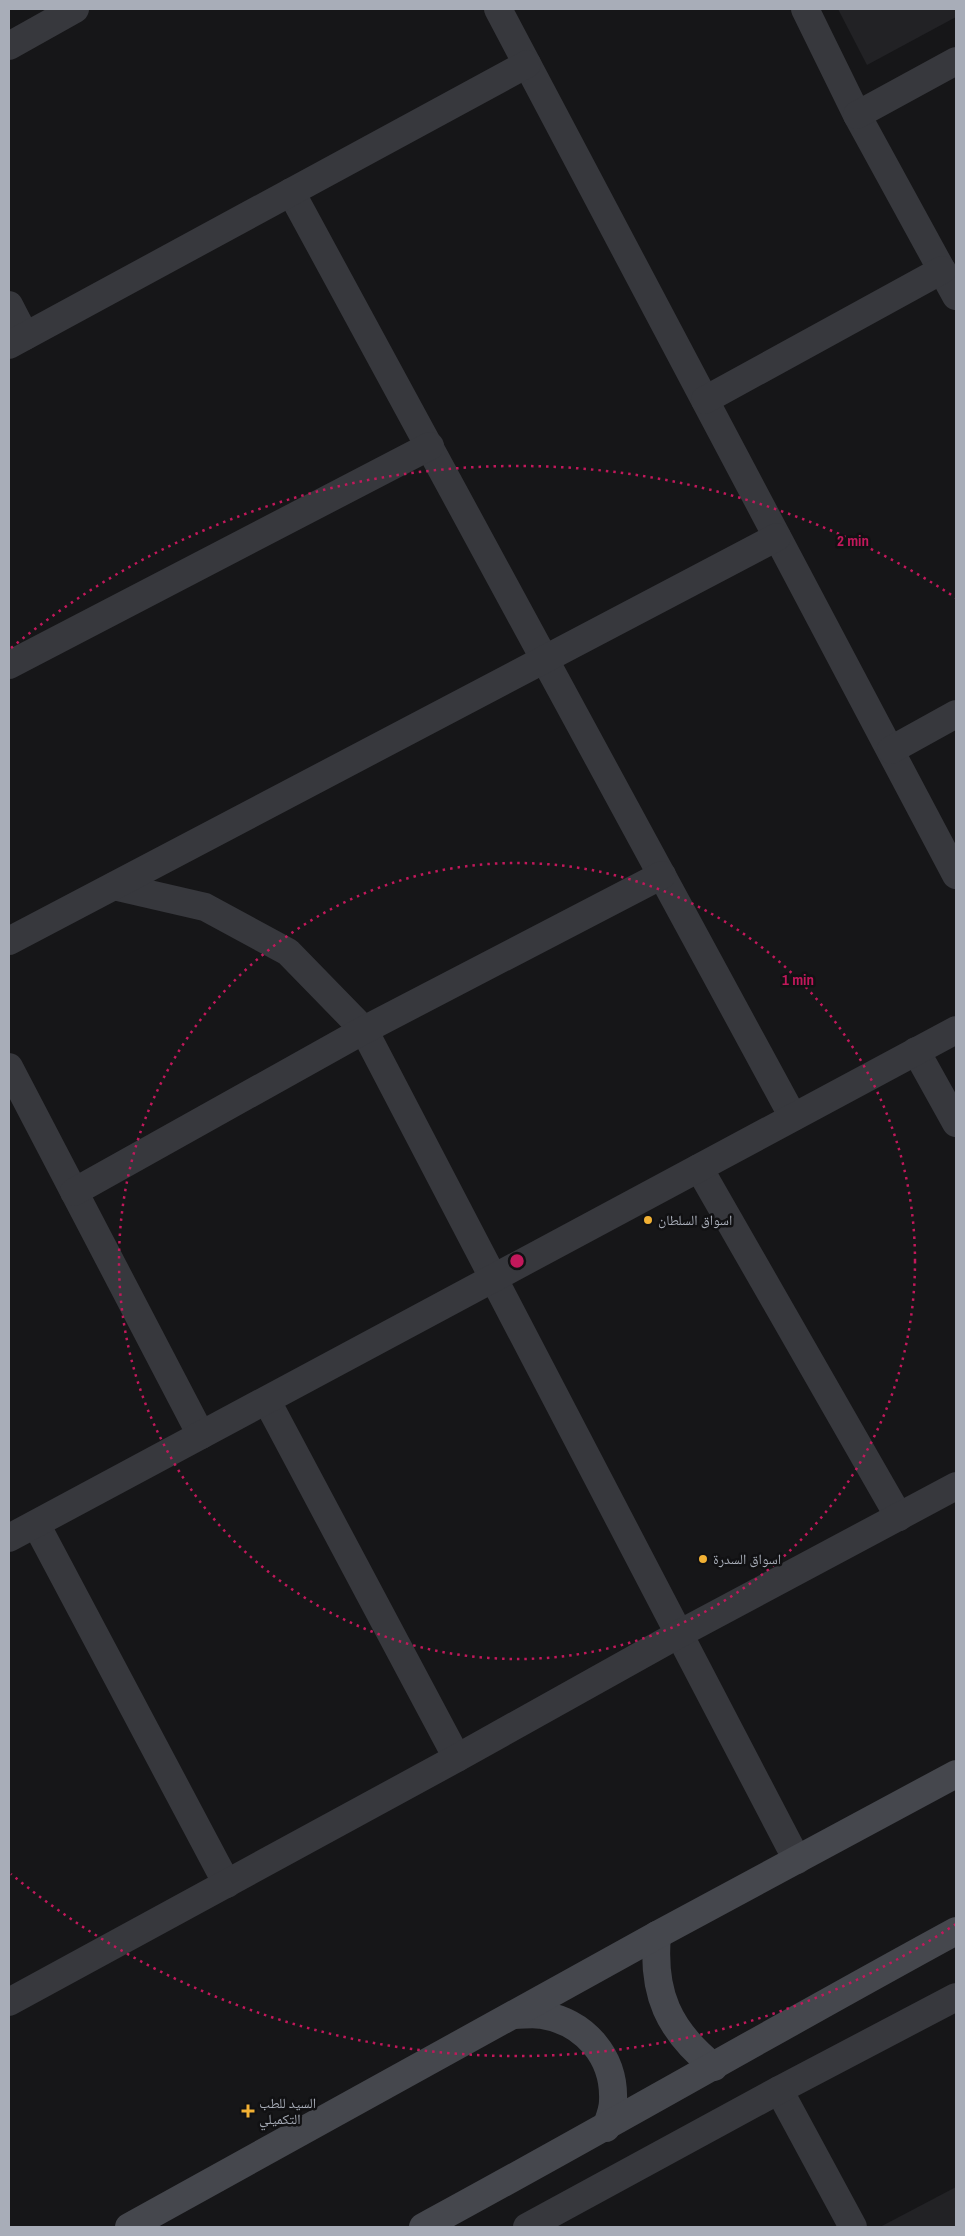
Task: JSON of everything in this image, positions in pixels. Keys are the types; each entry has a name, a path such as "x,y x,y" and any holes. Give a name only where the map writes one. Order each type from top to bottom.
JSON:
{"main road":[{"path":"129,2227 658,1935 956,1774"},
{"path":"423,2227 606,2128 816,2007 956,1931"},
{"path":"658,1935 656,1956 657,1978 662,1999 670,2019 687,2043 714,2067"},
{"path":"514,2016 540,2014 564,2020 586,2034 602,2053 612,2078 613,2103 606,2128"}],"street":[{"path":"11,40 75,9"},
{"path":"498,9 956,875"},
{"path":"806,9 857,116 956,296"},
{"path":"857,116 956,61"},
{"path":"9,305 17,340 527,64"},
{"path":"291,192 793,1117"},
{"path":"705,400 942,270"},
{"path":"9,665 430,446"},
{"path":"9,941 777,537"},
{"path":"890,750 956,714"},
{"path":"74,1192 364,1030 662,875"},
{"path":"114,886 205,907 288,952 364,1030 797,1860"},
{"path":"9,1538 956,1030"},
{"path":"916,1051 956,1123"},
{"path":"9,1067 201,1435"},
{"path":"699,1168 899,1517"},
{"path":"267,1401 457,1758"},
{"path":"12,1993 227,1884 679,1634 956,1486"},
{"path":"36,1524 227,1884"},
{"path":"527,2227 779,2090 956,1997"},
{"path":"779,2090 854,2227"}],"shaded area":[{"path":"838,9 956,9 956,17 867,65"},
{"path":"956,2187 956,2227 880,2227"}],"place":[{"name":"اسواق السلطان","path":"648,1220"},
{"name":"اسواق السدرة","path":"703,1559"},
{"name":"السيد للطب التكميلي","path":"248,2111"}]}
